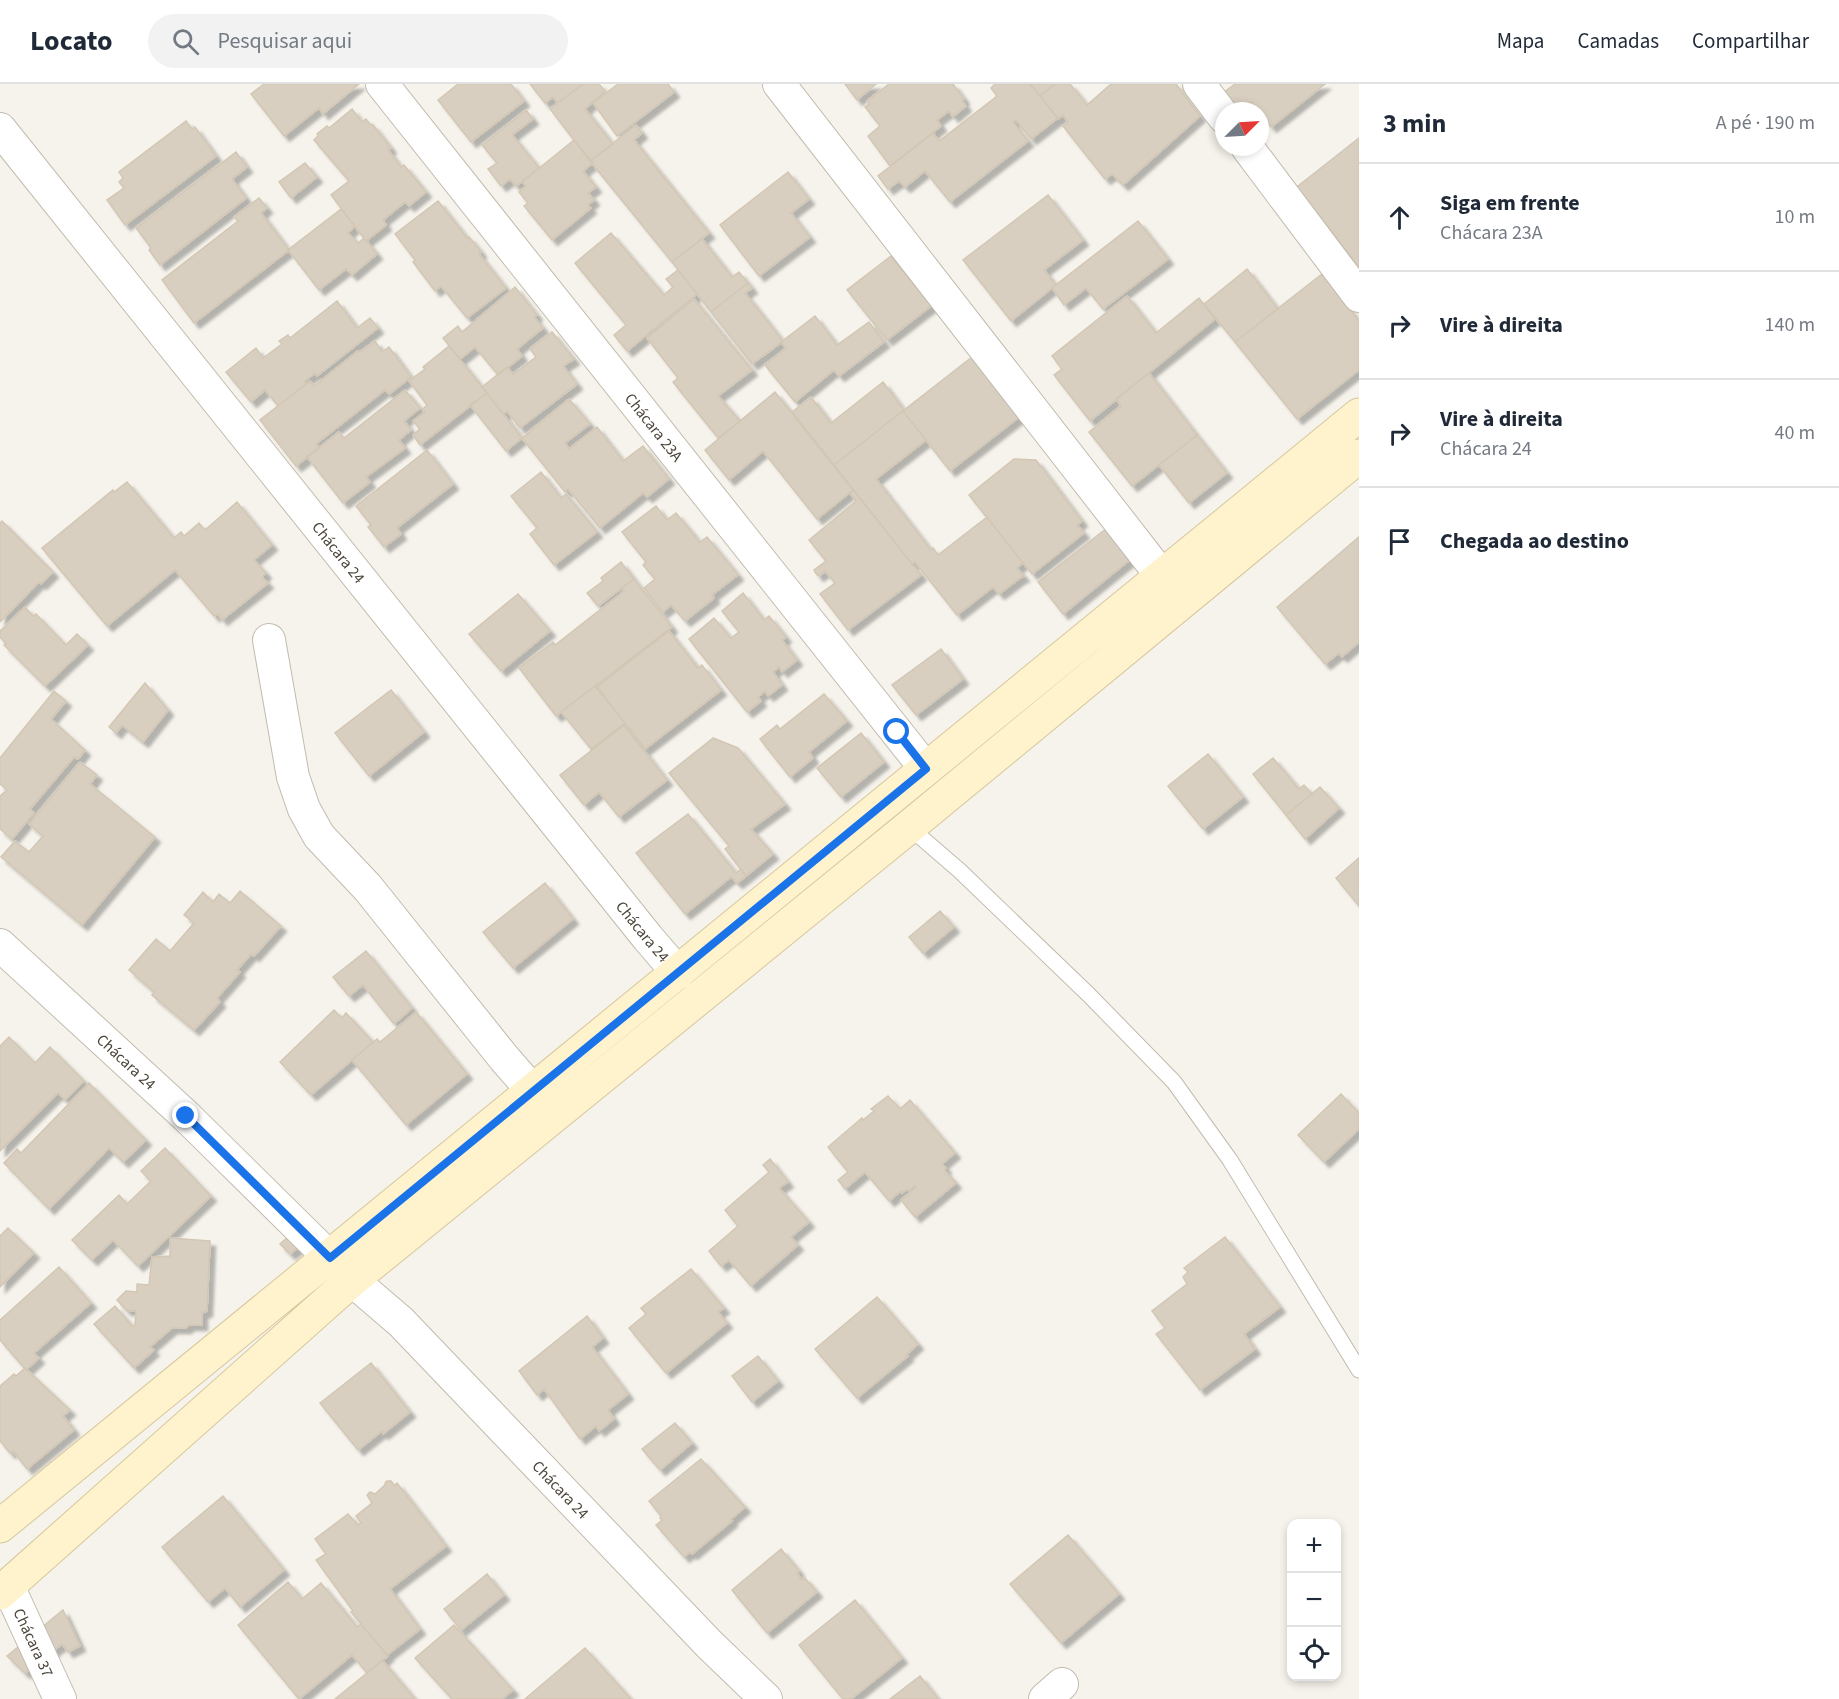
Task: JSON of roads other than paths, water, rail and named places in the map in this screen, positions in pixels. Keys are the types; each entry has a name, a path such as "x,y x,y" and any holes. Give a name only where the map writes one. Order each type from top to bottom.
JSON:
{"street":[{"name":"Chácara 23A","path":"382,84 926,769"},
{"path":"779,84 1161,575"},
{"path":"1199,84 1215,105"},
{"name":"Chácara 24","path":"0,129 678,973"},
{"path":"1254,156 1359,296"},
{"path":"0,1526 1359,415"},
{"path":"4,1589 352,1280 1359,456"},
{"path":"269,640 293,777 304,808 319,836 368,888 504,1058 554,1116"},
{"name":"Chácara 24","path":"0,945 186,1116 330,1258"},
{"name":"Chácara 24","path":"352,1280 401,1322 709,1644 766,1699"},
{"name":"Chácara 37","path":"4,1589 60,1699"}],"lane":[{"path":"909,826 960,871 1089,995 1174,1082 1230,1160 1359,1370"}]}
